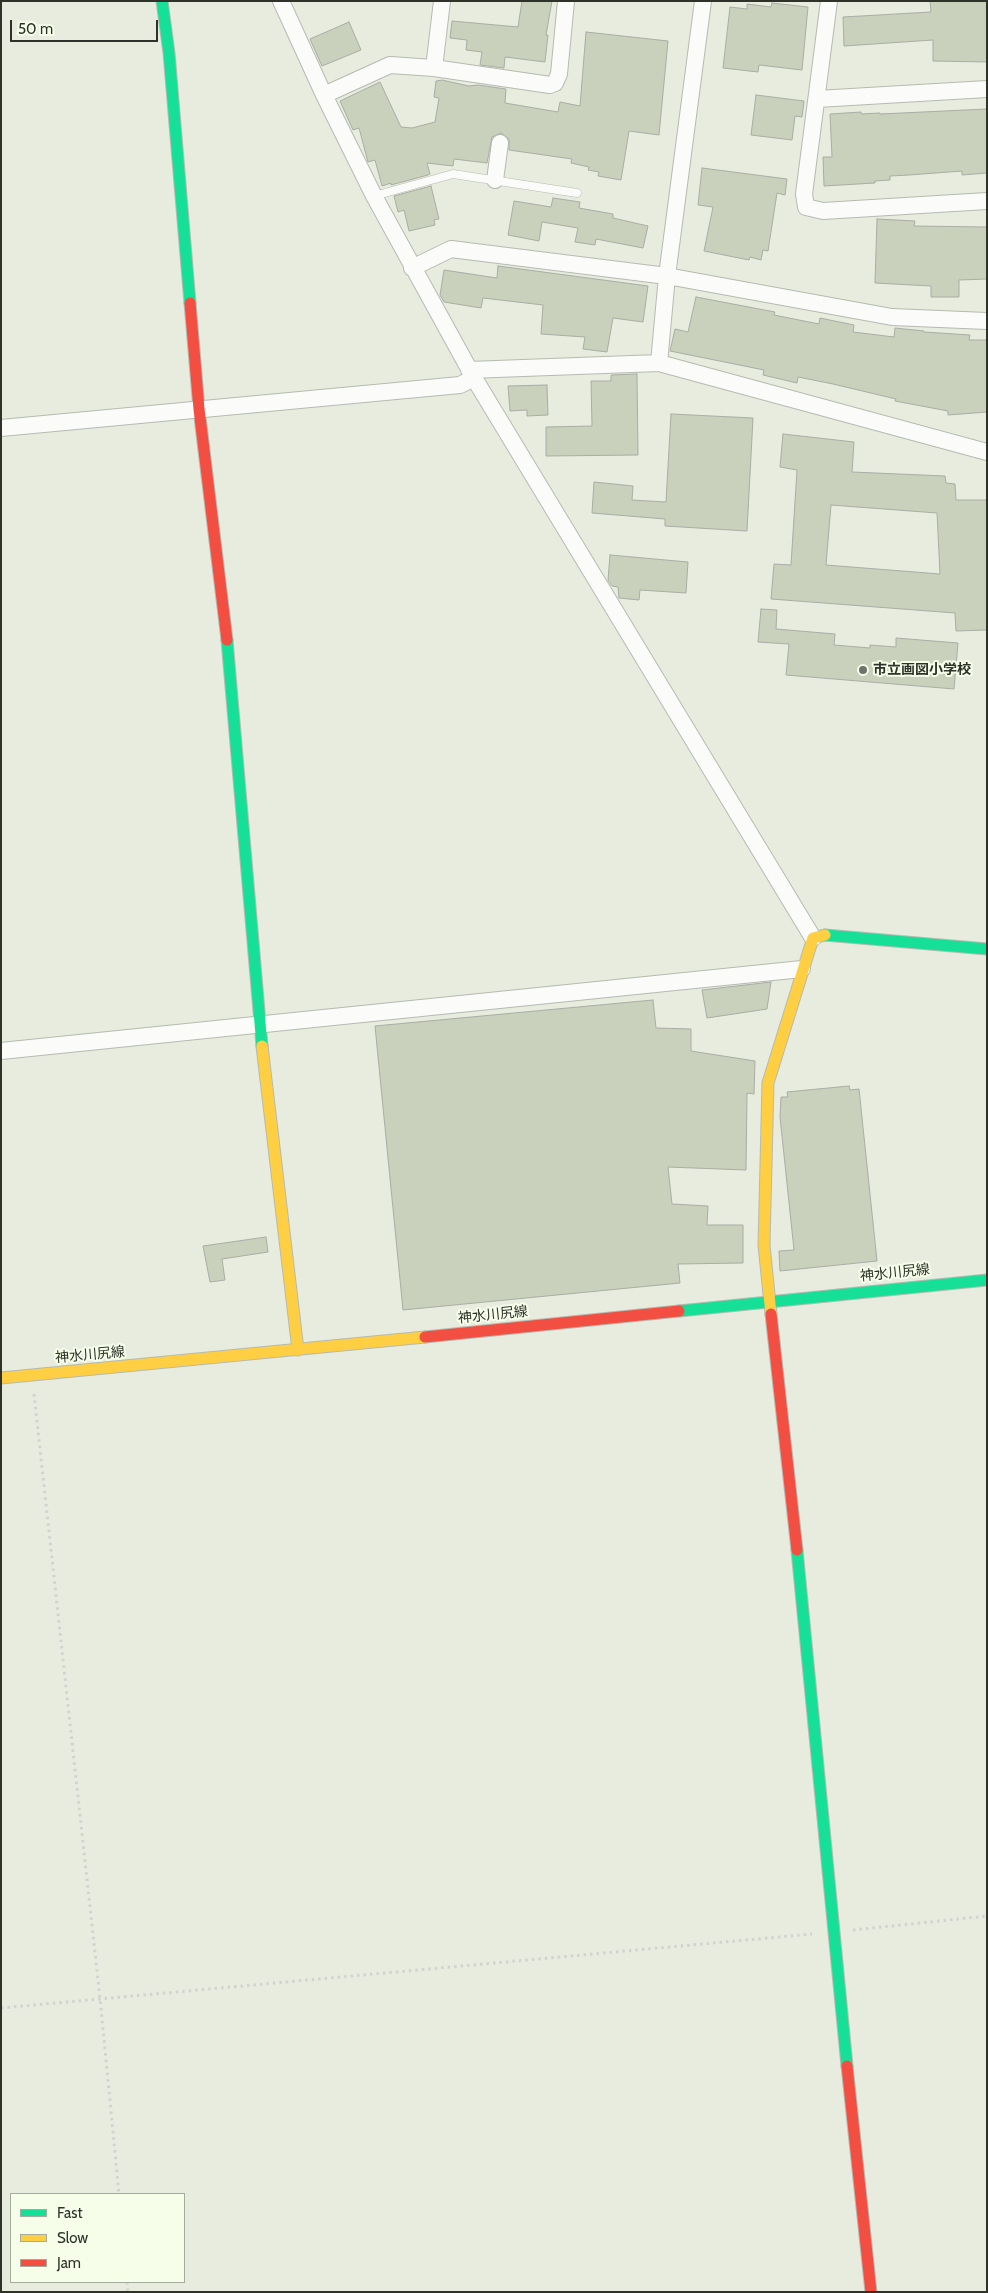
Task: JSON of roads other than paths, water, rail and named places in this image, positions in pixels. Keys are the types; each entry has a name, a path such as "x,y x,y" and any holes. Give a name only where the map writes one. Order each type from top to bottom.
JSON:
{"street":[{"path":"162,1 169,53 199,410 226,630 259,1024 298,1350"},
{"path":"281,1 324,95 374,196 472,374 813,938"},
{"path":"434,68 442,1"},
{"path":"324,95 390,65 434,68 544,86 555,83 559,74 566,1"},
{"path":"659,363 667,276 703,1"},
{"path":"828,1 804,194 806,207 823,211 987,201"},
{"path":"816,98 987,89"},
{"path":"495,180 500,143"},
{"path":"412,268 451,249 667,276 892,317 987,321"},
{"path":"1,428 460,385 472,374 659,363 987,452"},
{"path":"813,938 829,934 987,949"},
{"path":"813,938 768,1083 764,1245 805,1628 833,1932 871,2292"},
{"path":"1,1051 802,969"},
{"name":"神水川尻線","path":"1,1378 298,1350 987,1280"}],"lane":[{"path":"374,196 453,174 577,194"}],"place":[{"name":"市立画図小学校","path":"863,670"}]}
